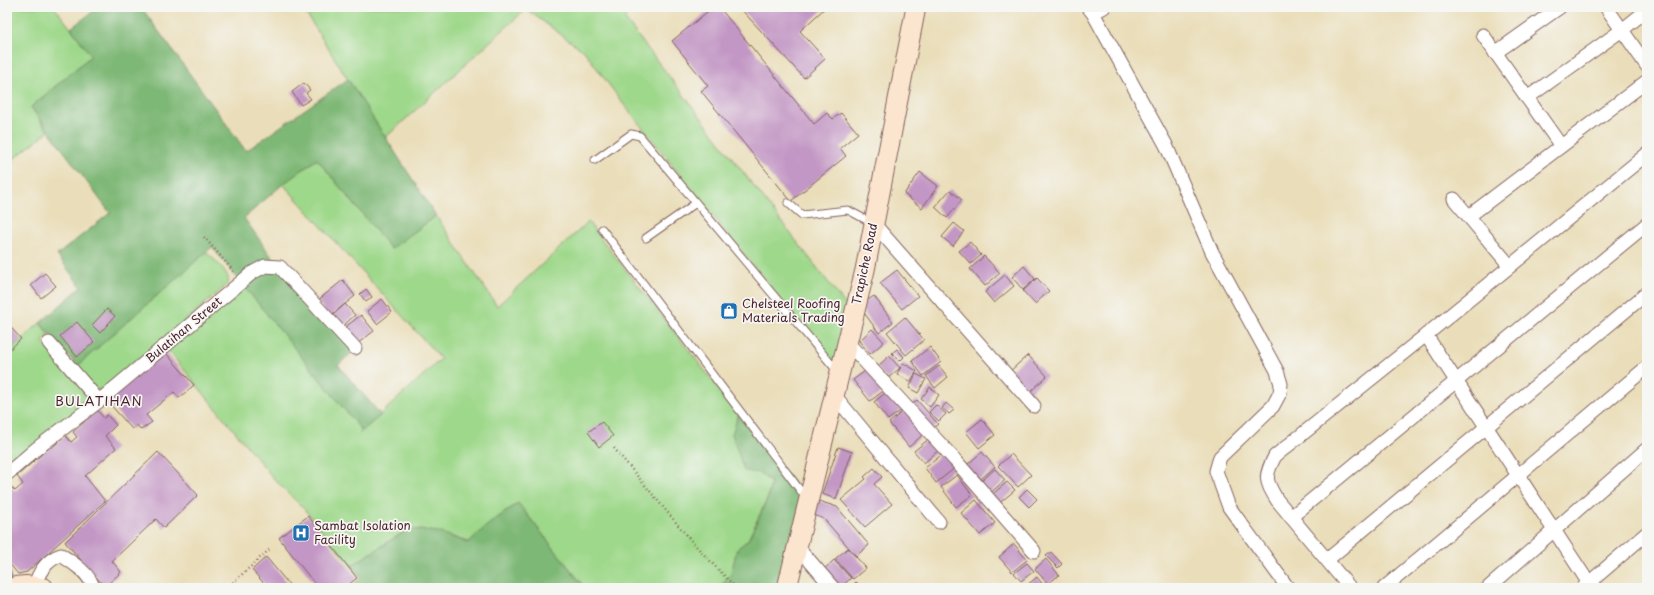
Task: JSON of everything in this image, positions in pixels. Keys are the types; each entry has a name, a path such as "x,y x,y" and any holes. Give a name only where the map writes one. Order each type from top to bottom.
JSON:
{"street":[{"name":"Trapiche Road","path":"787,588 865,270 916,7"},
{"path":"1495,53 1560,7"},
{"path":"1606,7 1647,66"},
{"path":"1095,9 1166,144 1212,252 1277,371 1281,384 1280,393 1273,406 1220,457 1216,471 1229,507 1288,588"},
{"path":"1527,98 1622,30 1647,10"},
{"path":"1483,35 1561,146"},
{"path":"1468,216 1647,80"},
{"path":"1350,588 1277,500 1269,485 1267,471 1275,456 1426,335 1647,154"},
{"path":"1454,199 1510,266"},
{"path":"874,224 1034,406"},
{"path":"1291,517 1647,224"},
{"name":"Bulatihan Street","path":"7,474 36,449 99,401 242,280 265,266 280,267 354,348"},
{"path":"1327,560 1647,293"},
{"path":"1426,335 1554,530 1588,586 1646,536"},
{"path":"847,342 955,460 1034,551"},
{"path":"49,343 99,401"},
{"path":"1384,588 1647,368"},
{"path":"834,395 939,522"},
{"path":"1488,588 1647,449"},
{"path":"797,546 833,588"},
{"path":"10,588 19,585 40,587 37,579 51,559 61,555 83,572 92,584 93,588"}],"lane":[{"path":"595,160 631,134 637,134 840,374"},
{"path":"788,202 799,214 802,215 848,210 874,224"},
{"path":"646,238 696,203"},
{"path":"602,229 808,501"}],"path":[{"path":"204,237 242,280"},
{"path":"614,448 639,481 693,543 736,588"},
{"path":"227,588 270,549"}],"green space":[{"path":"7,7 54,7 92,55 31,107 48,132 7,164"},
{"path":"99,7 141,7 246,151 348,79 436,216 391,249 317,159 283,184 244,218 279,267 355,350 338,365 381,415 362,431 212,247 77,366 40,323 81,287 57,255 110,213 31,107 91,56 71,28"},
{"path":"302,7 635,7 624,18 845,304 853,320 840,374 621,101 585,52 526,9 385,138"},
{"path":"317,159 391,249 436,216 497,306 588,222 739,414 736,420 760,473 771,483 768,497 748,540 737,549 731,574 719,588 585,588 518,503 489,524 469,542 438,532 408,529 351,566 305,510 274,479 167,349 243,284 362,431 359,434 441,359 283,184"},
{"path":"206,252 225,271 228,284 105,390 95,390 77,366"},
{"path":"40,323 49,335 43,342 91,400 7,470 7,352"},
{"path":"739,413 803,495 780,588 719,588 731,574 737,549 748,540 768,498 771,482 760,473 744,471 732,434"},
{"path":"518,503 585,588 349,588 361,578 351,566 409,529 438,532 468,543 489,524"}],"building":[{"path":"713,7 719,7 814,124 827,113 833,119 841,113 858,133 840,148 846,156 791,201 701,91 708,86 672,41"},
{"path":"739,7 826,7 800,31 825,59 804,78"},
{"path":"304,83 310,90 306,93 311,99 301,105 292,92"},
{"path":"920,172 938,186 922,208 904,194"},
{"path":"950,190 962,200 947,218 935,207"},
{"path":"954,223 964,231 953,246 942,237"},
{"path":"970,242 981,255 971,264 959,251"},
{"path":"984,256 1000,273 985,286 970,269"},
{"path":"1024,266 1035,279 1023,290 1012,277"},
{"path":"897,270 918,296 902,309 880,283"},
{"path":"45,273 56,286 41,298 31,285"},
{"path":"1005,275 1014,286 994,303 985,292"},
{"path":"1037,278 1049,291 1035,304 1023,291"},
{"path":"343,280 355,296 329,317 317,301"},
{"path":"366,289 372,297 366,302 360,294"},
{"path":"874,296 893,322 879,333 859,306"},
{"path":"382,299 392,312 377,324 367,311"},
{"path":"345,304 355,315 343,326 333,315"},
{"path":"107,309 115,316 100,333 92,325"},
{"path":"361,315 374,331 357,344 344,328"},
{"path":"905,317 924,340 906,355 887,332"},
{"path":"77,322 94,342 77,357 60,336"},
{"path":"7,323 21,339 7,352"},
{"path":"872,329 884,342 870,354 859,341"},
{"path":"930,347 941,362 923,376 912,361"},
{"path":"897,349 904,357 900,361 892,353"},
{"path":"164,351 194,385 179,398 174,392 146,415 152,422 141,430 137,425 132,429 108,402"},
{"path":"1028,355 1047,376 1028,394 1009,372"},
{"path":"889,356 900,368 887,379 877,367"},
{"path":"903,363 917,371 910,382 897,374"},
{"path":"939,366 948,377 935,388 926,376"},
{"path":"869,368 886,389 870,401 853,380"},
{"path":"916,374 926,379 918,393 909,388"},
{"path":"930,387 939,395 930,407 921,399"},
{"path":"889,390 903,409 888,420 874,402"},
{"path":"917,400 938,424 929,432 908,408"},
{"path":"946,403 954,410 949,414 942,408"},
{"path":"936,405 946,414 939,421 929,412"},
{"path":"905,409 925,433 909,447 889,423"},
{"path":"97,410 104,418 107,415 116,425 105,436 116,448 85,476 105,501 27,572 18,574 7,561 7,482 15,491 23,484 17,476 51,446 52,448 65,435 71,442 77,437 73,432"},
{"path":"982,419 995,435 979,448 966,432"},
{"path":"602,422 613,436 599,447 588,432"},
{"path":"930,438 940,449 924,463 914,451"},
{"path":"838,447 852,452 836,499 822,494"},
{"path":"158,452 198,495 164,528 156,519 112,561 121,572 105,587 65,542"},
{"path":"945,452 956,467 936,483 925,468"},
{"path":"982,452 995,467 975,484 963,468"},
{"path":"1011,454 1031,475 1018,487 998,466"},
{"path":"874,468 882,477 874,484 892,504 865,527 841,500 866,479 864,477"},
{"path":"995,469 1005,480 987,496 977,485"},
{"path":"957,475 972,495 956,507 941,487"},
{"path":"1007,482 1015,490 996,506 989,497"},
{"path":"1027,489 1037,499 1029,507 1019,497"},
{"path":"976,500 995,523 980,535 961,513"},
{"path":"819,501 837,507 869,545 856,556 824,519 814,515"},
{"path":"308,516 357,578 344,588 318,588 279,538"},
{"path":"1014,544 1027,560 1012,572 999,557"},
{"path":"848,548 866,568 853,579 835,559"},
{"path":"1051,552 1062,564 1058,568 1046,556"},
{"path":"266,557 292,588 268,588 252,570"},
{"path":"1046,559 1059,575 1048,584 1035,569"},
{"path":"834,560 851,578 840,588 834,588 820,573"},
{"path":"1027,563 1034,571 1021,581 1014,573"},
{"path":"9,568 12,576 7,578 7,569"},
{"path":"1037,577 1044,586 1027,588 1026,586"},
{"path":"821,582 826,588 814,588"},
{"path":"856,582 862,588 850,588"}],"place":[{"name":"Chelsteel Roofing Materials Trading","path":"729,311"},
{"name":"Sambat Isolation Facility","path":"301,533"}],"district":[{"name":"BULATIHAN","path":"99,401"}]}
